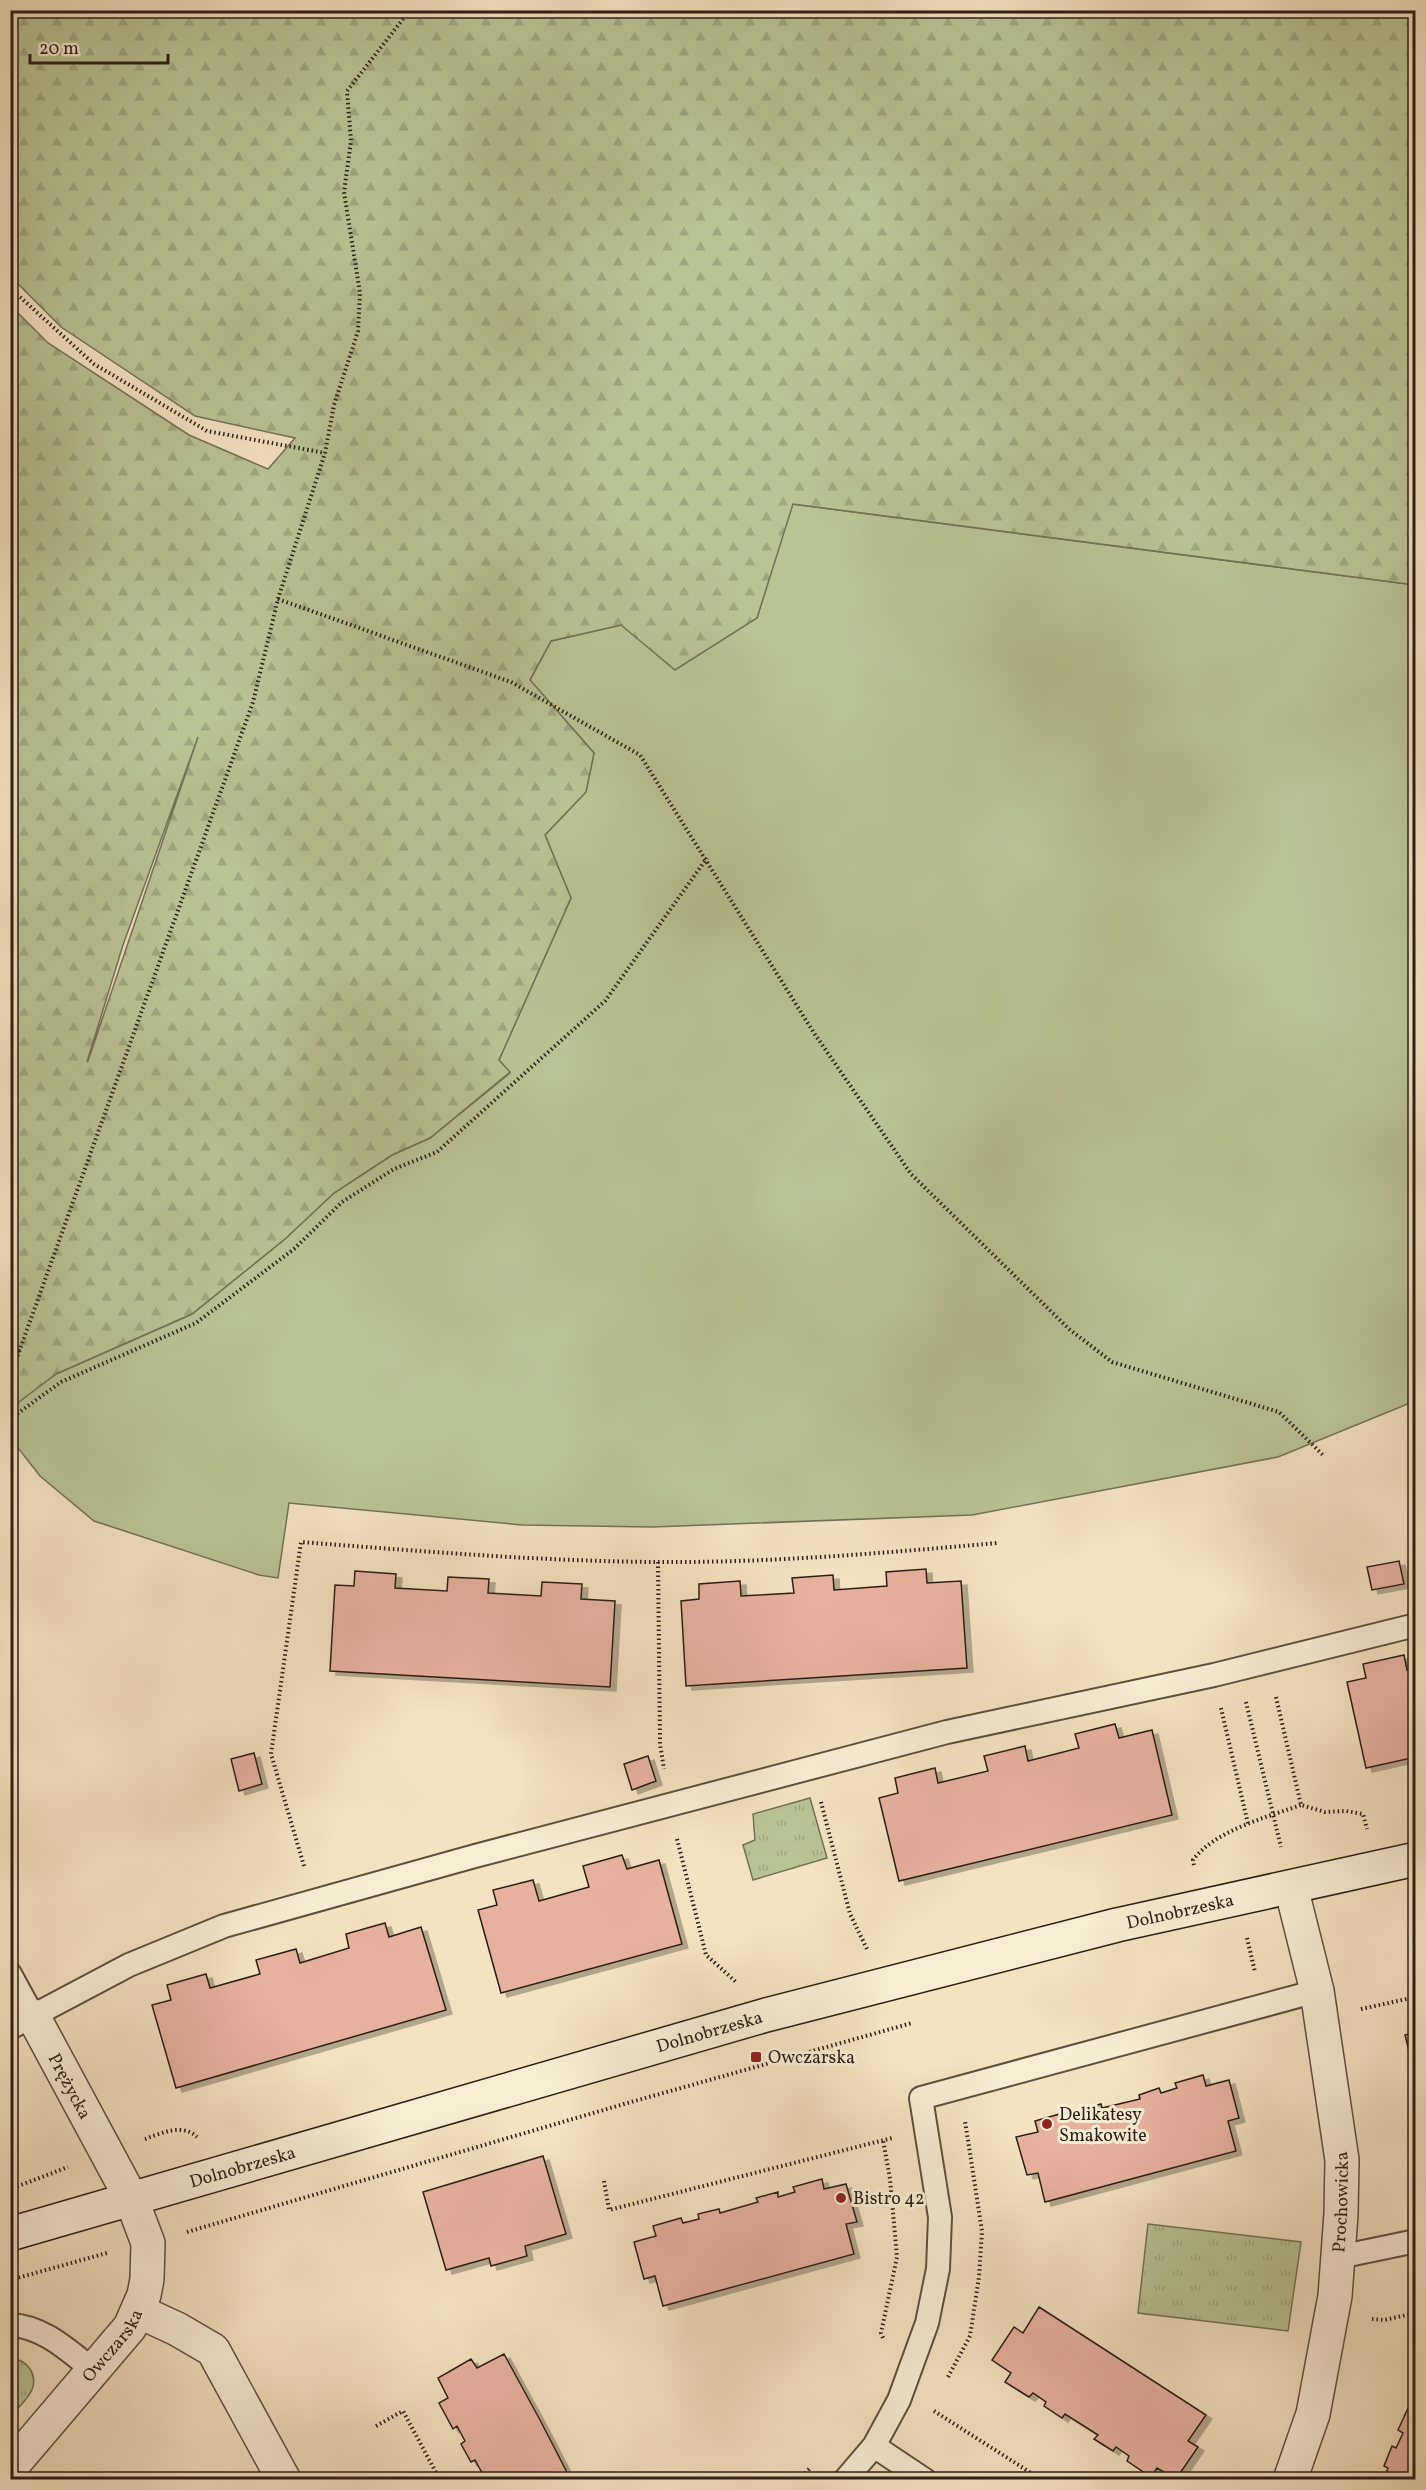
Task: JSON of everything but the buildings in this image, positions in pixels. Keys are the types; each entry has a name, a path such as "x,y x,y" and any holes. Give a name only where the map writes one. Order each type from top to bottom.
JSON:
{"street":[{"name":"Dolnobrzeska","path":"10,2234 771,2014 1117,1925 1416,1859"},
{"name":"Prochowicka","path":"1290,2480 1316,2404 1335,2296 1339,2257 1342,2160 1317,1991 1291,1887"},
{"name":"Prężycka","path":"22,2022 131,2199"},
{"name":"Owczarska","path":"10,2468 119,2341 138,2311 147,2278 148,2243 131,2199"},
{"path":"138,2311 177,2329 213,2350 284,2480"}],"lane":[{"path":"22,2022 129,1965 213,1930 947,1732 1214,1675 1416,1625"},
{"name":"Prężycka","path":"10,1974 22,2022"},
{"path":"845,2480 874,2445 899,2400 927,2323 938,2269 940,2217 921,2098 1317,1991"},
{"path":"1339,2257 1416,2241"},
{"path":"10,2325 23,2326 61,2344 93,2370"},
{"path":"874,2445 925,2480"}],"path":[{"path":"10,1377 253,702 278,600 325,453 334,405 358,331 360,293 344,192 351,141 347,91 410,10"},
{"path":"10,288 94,364 207,431 325,453"},
{"path":"278,600 511,682 640,754 814,1033 911,1174 1069,1329 1112,1362 1280,1412 1323,1455"},
{"path":"10,1419 61,1382 196,1323 294,1248 342,1202 394,1169 437,1152 605,1001 706,858"},
{"path":"10,1348 20,1351"},
{"path":"315,1901 271,1754 301,1542 556,1560 658,1562 810,1559 997,1543"},
{"path":"658,1562 660,1744 669,1806 706,1954 771,2014 788,2058"},
{"path":"1269,1662 1301,1805"},
{"path":"1238,1669 1291,1887"},
{"path":"1214,1675 1248,1824"},
{"path":"812,1767 850,1914 884,1985"},
{"path":"1194,1869 1193,1860 1200,1850 1248,1824 1301,1805 1325,1812 1346,1811 1363,1814 1369,1836"},
{"path":"1350,2012 1416,1997"},
{"path":"10,2280 148,2243 912,2023"},
{"path":"604,2181 609,2210 974,2115"},
{"path":"965,2118 982,2231"},
{"path":"883,2140 890,2179 897,2257 881,2333 884,2342"},
{"path":"1364,2318 1384,2320 1416,2313"},
{"path":"931,2409 1042,2480"},
{"path":"376,2426 403,2411 440,2480"},
{"path":"799,2480 816,2463"}],"green space":[{"path":"11,10 1415,11 1415,585 793,504 757,618 675,670 621,625 551,641 530,680 594,753 586,792 545,835 571,898 499,1060 510,1072 430,1138 392,1155 334,1193 285,1239 192,1314 56,1374 11,1408 11,306 48,343 189,435 268,469 295,438 195,416 61,327 11,277","holes":["198,737 88,1061 123,945"]},
{"path":"792,504 1415,585 1415,1401 1278,1457 972,1515 652,1527 522,1525 289,1503 278,1578 259,1575 94,1521 40,1476 11,1439 10,1408 56,1374 192,1314 285,1239 334,1193 392,1155 430,1138 510,1073 499,1060 571,898 545,835 586,792 594,753 530,680 551,641 621,625 757,618"},
{"path":"810,1798 827,1858 753,1880 743,1845 755,1840 753,1814"},
{"path":"1148,2224 1301,2242 1288,2331 1138,2313"},
{"path":"11,2358 22,2361 28,2367 34,2382 30,2394 11,2416"}],"place":[{"name":"Owczarska","path":"756,2057"},
{"name":"Delikatesy Smakowite","path":"1047,2124"},
{"name":"Bistro 42","path":"841,2198"}]}
